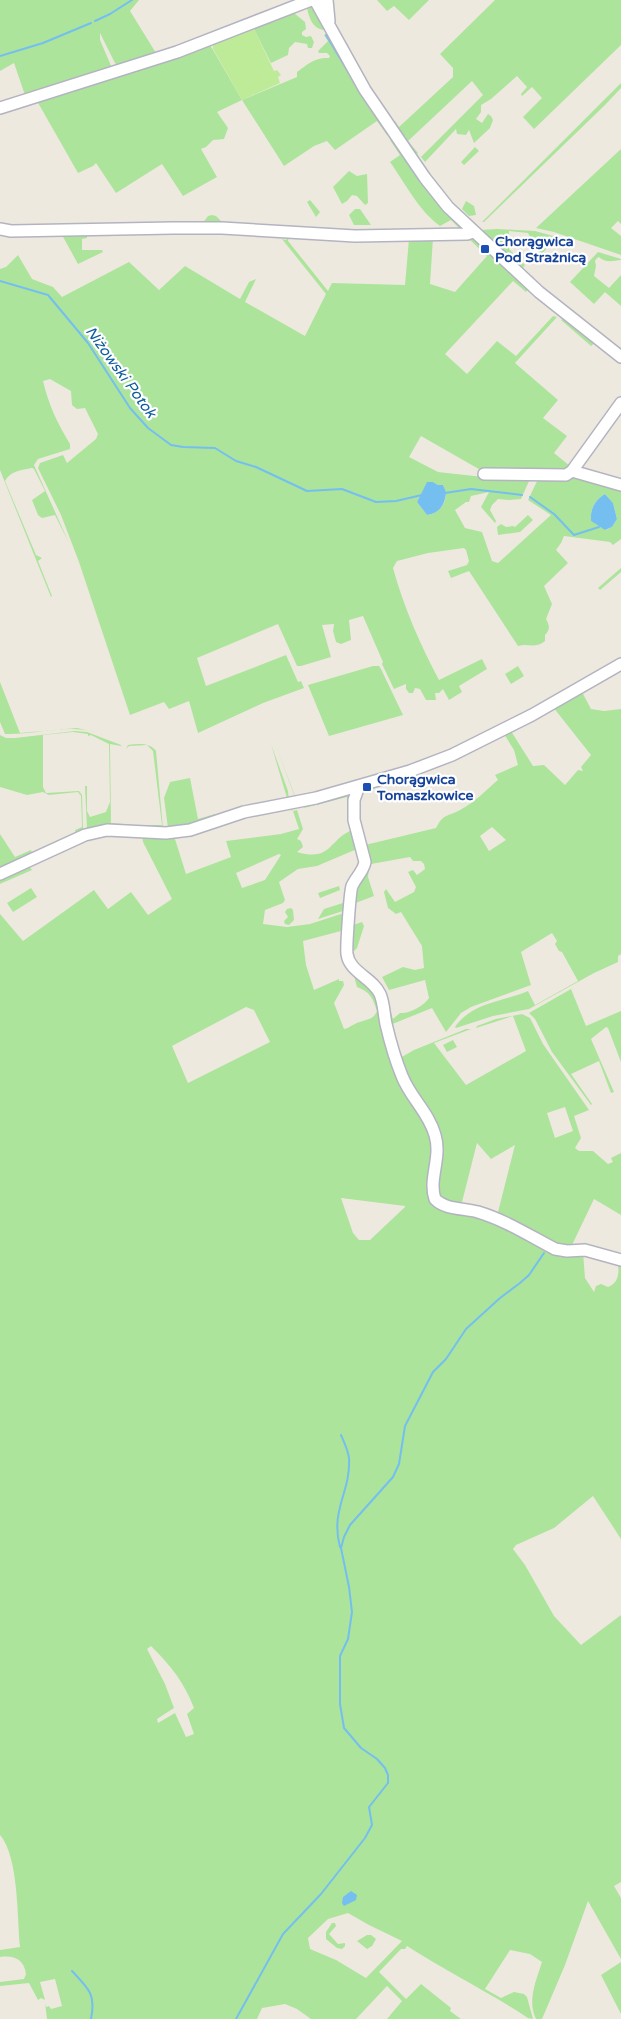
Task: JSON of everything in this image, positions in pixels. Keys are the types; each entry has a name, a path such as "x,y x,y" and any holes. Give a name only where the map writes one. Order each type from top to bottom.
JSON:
{"street":[{"path":"0,108 149,62 320,2 331,30 365,90 425,178 448,207 539,292 621,357"},
{"path":"0,229 11,231 216,228 355,236 468,234 473,232"},
{"path":"484,474 566,475 572,471 621,403"},
{"path":"572,471 621,486"},
{"path":"0,874 76,839 96,832 116,830 166,833 183,831 244,812 300,802 410,771 452,755 532,715 621,664"},
{"path":"359,786 354,800 354,820 365,862 364,868 350,891 346,952 352,965 369,979 380,993 388,1033 402,1075 412,1096 426,1115 435,1134 438,1155 432,1188 435,1199 446,1206 491,1216 555,1249 567,1251 585,1250 621,1260"}],"green space":[{"path":"0,0 139,0 130,11 156,53 120,68 115,63 100,33 100,40 112,68 26,98 14,63 0,71"},
{"path":"377,0 429,0 409,20 394,6 387,11"},
{"path":"495,0 621,0 621,45 534,129 523,117 542,98 532,87 522,96 521,94 527,87 517,76 491,99 481,105 481,112 476,119 482,123 488,114 493,120 490,128 474,143 469,130 466,135 457,134 456,129 425,162 421,157 483,95 472,81 408,141 418,153 414,156 404,143 407,140 405,136 401,139 392,125 395,121 399,127 453,77 453,68 440,54"},
{"path":"310,2 325,28 323,30 314,25 307,8 294,13 305,22 306,29 302,32 302,35 306,37 311,36 314,42 312,48 308,48 307,44 295,42 289,48 288,55 271,63 254,29 213,43"},
{"path":"254,29 274,71 277,70 281,75 278,77 280,83 242,100 213,49 213,43"},
{"path":"328,34 389,132 387,135 377,121 335,150 327,141 314,146 284,166 242,100 297,77 297,72 312,62 329,58 330,56 327,53 319,53 318,51 328,41 324,35"},
{"path":"209,43 242,100 217,112 228,128 224,139 213,140 201,149 217,177 183,196 162,164 116,193 96,163 78,173 37,101"},
{"path":"621,83 621,88 605,105 482,222"},
{"path":"393,139 428,188 465,229 464,232 424,232 423,228 425,231 462,231 451,220 440,226 419,205 390,162 400,155 390,140"},
{"path":"475,147 479,151 464,165 461,162"},
{"path":"621,149 621,224 618,221 611,228 621,236 621,255 554,232 536,228"},
{"path":"349,171 357,176 367,174 368,203 365,205 357,196 352,195 342,204 333,187"},
{"path":"310,200 320,212 316,217 307,202"},
{"path":"466,201 474,206 476,215 469,216 462,209"},
{"path":"355,209 360,209 371,225 354,225 349,215"},
{"path":"208,216 216,216 224,224 202,224"},
{"path":"480,230 535,231 557,237 541,255 528,233 509,231 509,249 525,265 522,269 534,278 532,281"},
{"path":"87,233 87,238 82,239 82,250 102,250 103,252 78,264 62,235"},
{"path":"289,234 317,237 317,241 316,237 289,236 288,241 328,291 332,283 405,285 409,239 395,239 395,237 416,236 420,241 426,235 465,236 468,238 433,238 430,284 455,292 487,256 469,239 471,237 484,248 483,250 486,253 488,251 529,288 526,292 513,281 445,354 467,374 497,341 516,356 553,316 557,317 515,363 558,400 543,418 567,436 554,453 570,466 560,473 484,472 421,436 409,457 438,472 483,477 530,479 521,499 498,499 492,505 490,510 496,521 495,523 481,507 489,492 471,496 469,502 455,510 465,528 482,532 492,561 498,563 551,515 528,500 539,477 562,478 574,475 621,490 621,539 613,545 610,542 564,536 556,550 568,563 544,586 552,604 546,619 549,628 545,635 545,641 535,645 518,646 469,571 451,578 448,571 467,565 469,561 464,548 428,553 397,561 393,568 407,612 439,680 482,659 487,669 459,686 462,692 449,700 443,689 439,693 435,693 436,700 426,700 420,689 415,688 413,693 409,693 406,689 406,684 394,689 363,616 349,620 351,640 341,644 336,642 333,631 334,624 322,625 331,657 301,666 297,666 278,624 197,658 206,686 286,655 298,682 301,681 304,688 263,703 198,733 189,701 169,709 164,702 130,715 79,562 61,515 38,468 40,463 63,455 67,463 96,439 98,434 85,408 77,409 72,405 71,391 50,379 43,381 45,390 54,414 70,444 70,449 38,459 34,465 69,543 55,515 42,518 38,515 32,500 45,491 34,469 17,472 10,475 5,481 36,555 42,558 38,561 51,597 0,470 0,269 6,267 18,255 32,279 53,287 62,297 129,262 159,290 185,266 240,299 249,282 256,279 245,302 305,336 326,294 282,239 286,240","holes":["433,482 443,485 446,495 440,508 427,515 417,502 427,483","605,494 613,503 617,519 612,527 606,530 591,521 594,505"]},
{"path":"598,252 621,259 609,261 597,258 594,276 609,288 621,275 621,306 605,292 594,304 570,282"},
{"path":"565,318 595,343 591,346 561,320"},
{"path":"528,515 533,520 520,532 498,535 497,527 501,524 506,527 515,527"},
{"path":"621,568 621,572 600,590 598,588"},
{"path":"373,666 379,666 381,669 403,715 329,736 308,685"},
{"path":"518,666 524,676 511,684 505,674"},
{"path":"0,682 20,733 47,731 16,734 5,734 0,722"},
{"path":"582,692 591,709 604,711 621,709 621,954 618,956 618,962 529,1009 493,1016 455,1027 470,1012 488,1004 528,991 535,1005 578,981 562,952 559,951 555,944 557,941 552,933 521,952 531,985 471,1007 461,1013 446,1032 432,1008 390,1025 387,999 393,1019 400,1013 416,1009 429,998 425,980 389,990 382,977 403,967 415,970 424,968 422,946 401,912 396,914 388,908 384,892 386,889 395,902 414,892 416,887 408,872 413,870 417,875 425,869 421,861 413,861 410,857 371,864 368,861 365,845 436,828 446,816 460,810 475,800 498,780 495,775 518,765 514,750 504,734 511,731 533,766 544,765 565,785 578,770 583,771 581,767 591,755 553,707","holes":["492,827 506,840 489,851 480,836"]},
{"path":"75,731 87,732 121,745 122,749 121,746 110,744 111,823 135,825 134,828 89,830 87,828 85,786 87,786 87,811 90,817 106,812 110,802 109,744 91,735 88,736 88,734 73,732 43,735 43,787 46,793 79,791 82,795 83,830 76,835 75,830 82,827 81,796 78,792 49,795 43,792 27,795 0,787 0,735 6,738 15,738"},
{"path":"275,743 295,796 317,792 296,800"},
{"path":"271,744 288,791 289,801 279,803 277,799 287,798"},
{"path":"128,745 147,745 129,746 126,749"},
{"path":"147,745 156,751 163,829 145,829 145,825 162,825 153,751"},
{"path":"190,778 198,819 215,814 216,819 192,826 168,828 164,798 170,782"},
{"path":"349,794 362,862 352,879 349,879 354,875 361,862 357,849 317,866 298,869 279,882 285,900 283,903 265,910 263,924 287,927 310,924 344,913 343,911 318,919 324,909 346,902 342,941 341,931 303,941 306,965 314,990 339,979 339,981 343,981 344,985 334,1003 344,1029 372,1018 377,1011 370,996 357,987 355,973 372,986 435,1143 429,1193 549,1249 583,1252 585,1278 594,1292 596,1286 601,1284 608,1287 614,1283 618,1273 617,1261 621,1262 621,1539 593,1496 554,1528 516,1545 513,1549 525,1565 554,1616 581,1645 621,1615 621,1882 614,1886 621,1898 621,1959 588,1901 565,1965 542,2019 536,2019 533,2012 532,1998 542,1962 530,1954 510,1950 485,1989 501,1998 514,1992 524,1994 527,1997 533,2019 528,2018 407,1946 405,1949 401,1949 379,1972 406,1999 421,1984 451,2008 450,2011 461,2019 387,2019 402,2001 387,1986 356,2019 311,2019 297,2009 285,2004 262,2008 257,2019 47,2019 45,2003 46,2007 49,2006 51,2009 62,2006 55,1979 40,1982 45,2000 41,1998 38,2000 29,1983 0,1986 0,1982 24,1979 26,1974 23,1965 17,1959 0,1957 0,1950 20,1947 14,1872 11,1858 0,1835 0,914 23,941 94,890 108,909 131,892 148,915 172,899 143,842 142,835 192,834 175,839 186,874 231,857 226,841 281,834 299,829 293,811 297,810 303,829 297,839 301,841 303,847 297,852 317,854 329,848 344,834 352,830 347,797 304,808 306,805","holes":["279,854 281,855 265,880 242,888 236,873","246,1007 254,1010 270,1042 188,1083 172,1046","341,1198 405,1206 370,1240 359,1240 353,1233","151,1646 165,1660 186,1690 194,1708 187,1714 194,1734 186,1737 175,1713 158,1723 157,1719 174,1708 165,1684 147,1649","348,1913 402,1941 366,1978 336,1960 310,1949 308,1938 328,1919"]},
{"path":"289,807 293,811 288,809 256,814"},
{"path":"0,834 15,857 31,850 33,856 0,871"},
{"path":"28,865 32,870 0,884 0,878"},
{"path":"365,869 369,869 368,877 374,896 353,904 352,894"},
{"path":"339,886 340,890 320,898 318,893"},
{"path":"31,888 37,897 13,912 7,903"},
{"path":"291,908 294,920 289,925 285,924 284,921 288,917 285,912"},
{"path":"362,922 364,926 357,948 354,951 350,951 353,925"},
{"path":"571,989 586,1026 621,1011 621,1062 608,1028 606,1027 591,1039 614,1092 611,1093 599,1061 571,1074 591,1105 552,1052 535,1019 529,1013"},
{"path":"522,1014 530,1018 543,1044 589,1110 574,1116 581,1138 575,1148 579,1151 593,1151 608,1164 613,1162 611,1158 621,1153 621,1215 594,1199 572,1245 579,1246 585,1242 581,1247 560,1247 497,1216 515,1145 491,1159 477,1143 461,1206 451,1205 436,1195 441,1154 415,1097 400,1058 414,1050 466,1029 471,1029 434,1043 466,1085 526,1051 513,1016 476,1028 496,1019","holes":["565,1107 573,1131 555,1138 547,1113"]},
{"path":"453,1040 457,1047 447,1052 443,1045"},
{"path":"332,1923 335,1923 336,1926 329,1934 338,1944 345,1943 342,1949 337,1948 326,1939 326,1932"},
{"path":"367,1935 371,1935 376,1939 372,1946 367,1949 357,1941"},
{"path":"621,1962 621,2014 601,1975"}],"water":[{"path":"427,482 443,485 446,492 441,508 427,515 417,502"},
{"path":"605,494 613,503 617,519 612,527 605,530 591,521 591,513 598,499"},
{"path":"351,1891 357,1895 356,1900 344,1906 342,1903 343,1897"}],"waterway":[{"path":"95,21 132,0"},
{"path":"0,56 43,43 91,23"},
{"path":"326,35 355,83"},
{"name":"Niżowski Potok","path":"0,281 48,295 88,343 130,408 148,428 171,445 215,448 236,461 256,467 307,491 342,489 376,502 396,501 422,495"},
{"name":"Niżowski Potok","path":"445,493 471,489 522,495"},
{"name":"Niżowski Potok","path":"530,497 554,514 574,535 599,527"},
{"path":"236,2019 283,1934 321,1894 365,1838 372,1825 369,1807 388,1783 388,1775 385,1768 377,1759 361,1748 344,1728 340,1704 340,1656 348,1639 352,1612 341,1548 344,1537 350,1525 393,1477 399,1464 405,1426 433,1372 446,1359 466,1329 529,1275 544,1253"},
{"path":"340,1547 337,1522 349,1470 347,1449 341,1435"},
{"path":"72,1971 90,1992 93,2003 91,2019"}],"place":[{"name":"Chorągwica Pod Strażnicą","path":"485,249"},
{"name":"Chorągwica Tomaszkowice","path":"367,787"}]}
